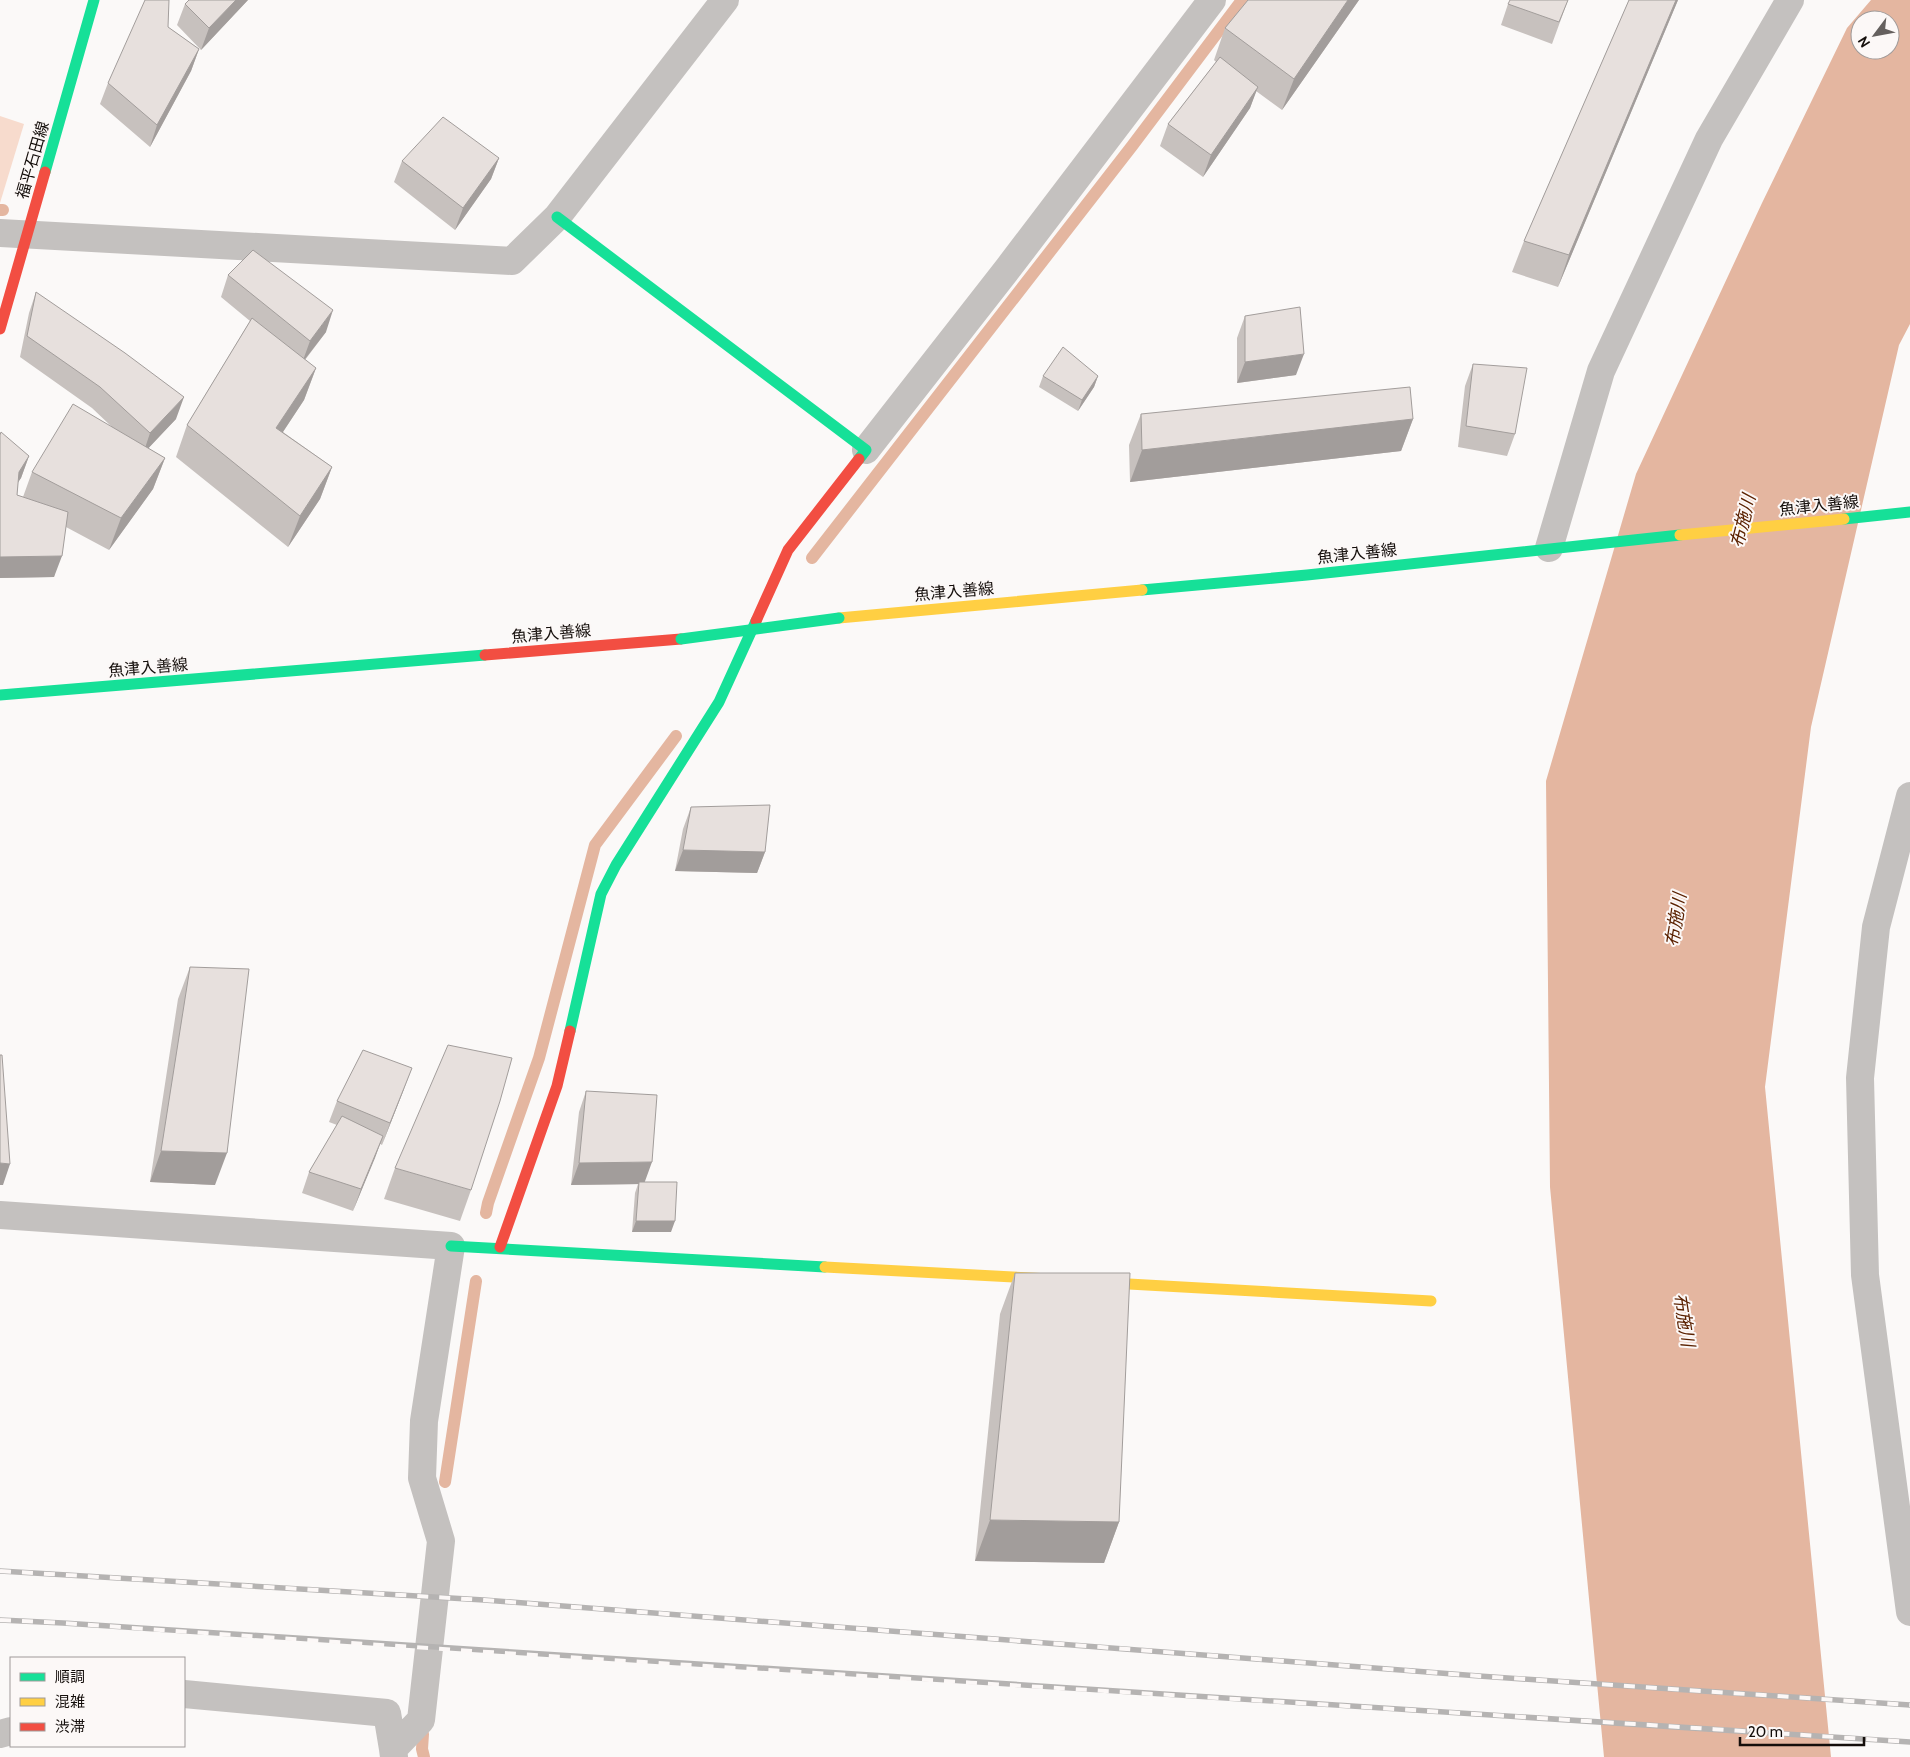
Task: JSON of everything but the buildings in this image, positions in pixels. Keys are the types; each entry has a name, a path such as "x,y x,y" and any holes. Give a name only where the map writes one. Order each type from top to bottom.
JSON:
{"main road":[{"name":"福平石田線","path":"0,329 94,0"},
{"path":"500,1247 557,1086 601,894 616,865 719,702 788,550 866,450 557,217"},
{"name":"魚津入善線","path":"0,695 681,639 839,618 1307,575 1910,512"},
{"path":"451,1246 500,1247 1064,1280"},
{"path":"1084,1281 1431,1301"}],"street":[{"path":"0,233 512,261 557,217 725,0"},
{"path":"866,450 1212,0"},
{"path":"1562,547 1601,371 1709,139 1790,0"},
{"path":"1910,796 1876,927 1860,1078 1866,1275 1910,1612"},
{"path":"0,1214 451,1246 424,1421 422,1478 441,1541 421,1720 394,1753"},
{"path":"185,1694 387,1713 394,1753"}],"shaded area":[{"path":"0,116 24,124 0,203"}],"water":[{"name":"布施川","path":"1871,0 1910,0 1910,324 1899,345 1811,727 1765,1087 1831,1757 1604,1757 1550,1187 1546,781 1636,474 1762,203 1847,28 1850,24 1850,60 1900,60 1900,10 1862,10"}],"waterway":[{"path":"812,558 1132,146 1242,0"},
{"path":"486,1213 539,1058 595,845 676,736"},
{"path":"445,1482 476,1281"},
{"path":"423,1734 422,1749 424,1757"}],"railway":[{"path":"0,1571 484,1600 1479,1676 1910,1705"},
{"path":"0,1620 1910,1742"}],"traffic: fast":[{"path":"45,172 94,0"},
{"path":"557,217 866,450 859,459"},
{"path":"1844,519 1910,512"},
{"path":"1142,590 1307,575 1680,535"},
{"path":"681,639 839,618"},
{"path":"570,1031 601,894 616,865 719,702 756,621"},
{"path":"0,695 485,655"},
{"path":"451,1246 825,1267"}],"traffic: slow":[{"path":"1680,535 1844,519"},
{"path":"839,618 1142,590"},
{"path":"825,1267 1050,1279"},
{"path":"1093,1282 1431,1301"}],"traffic: jam":[{"path":"0,329 45,172"},
{"path":"756,621 788,550 859,459"},
{"path":"485,655 681,639"},
{"path":"500,1247 557,1086 570,1031"}]}
